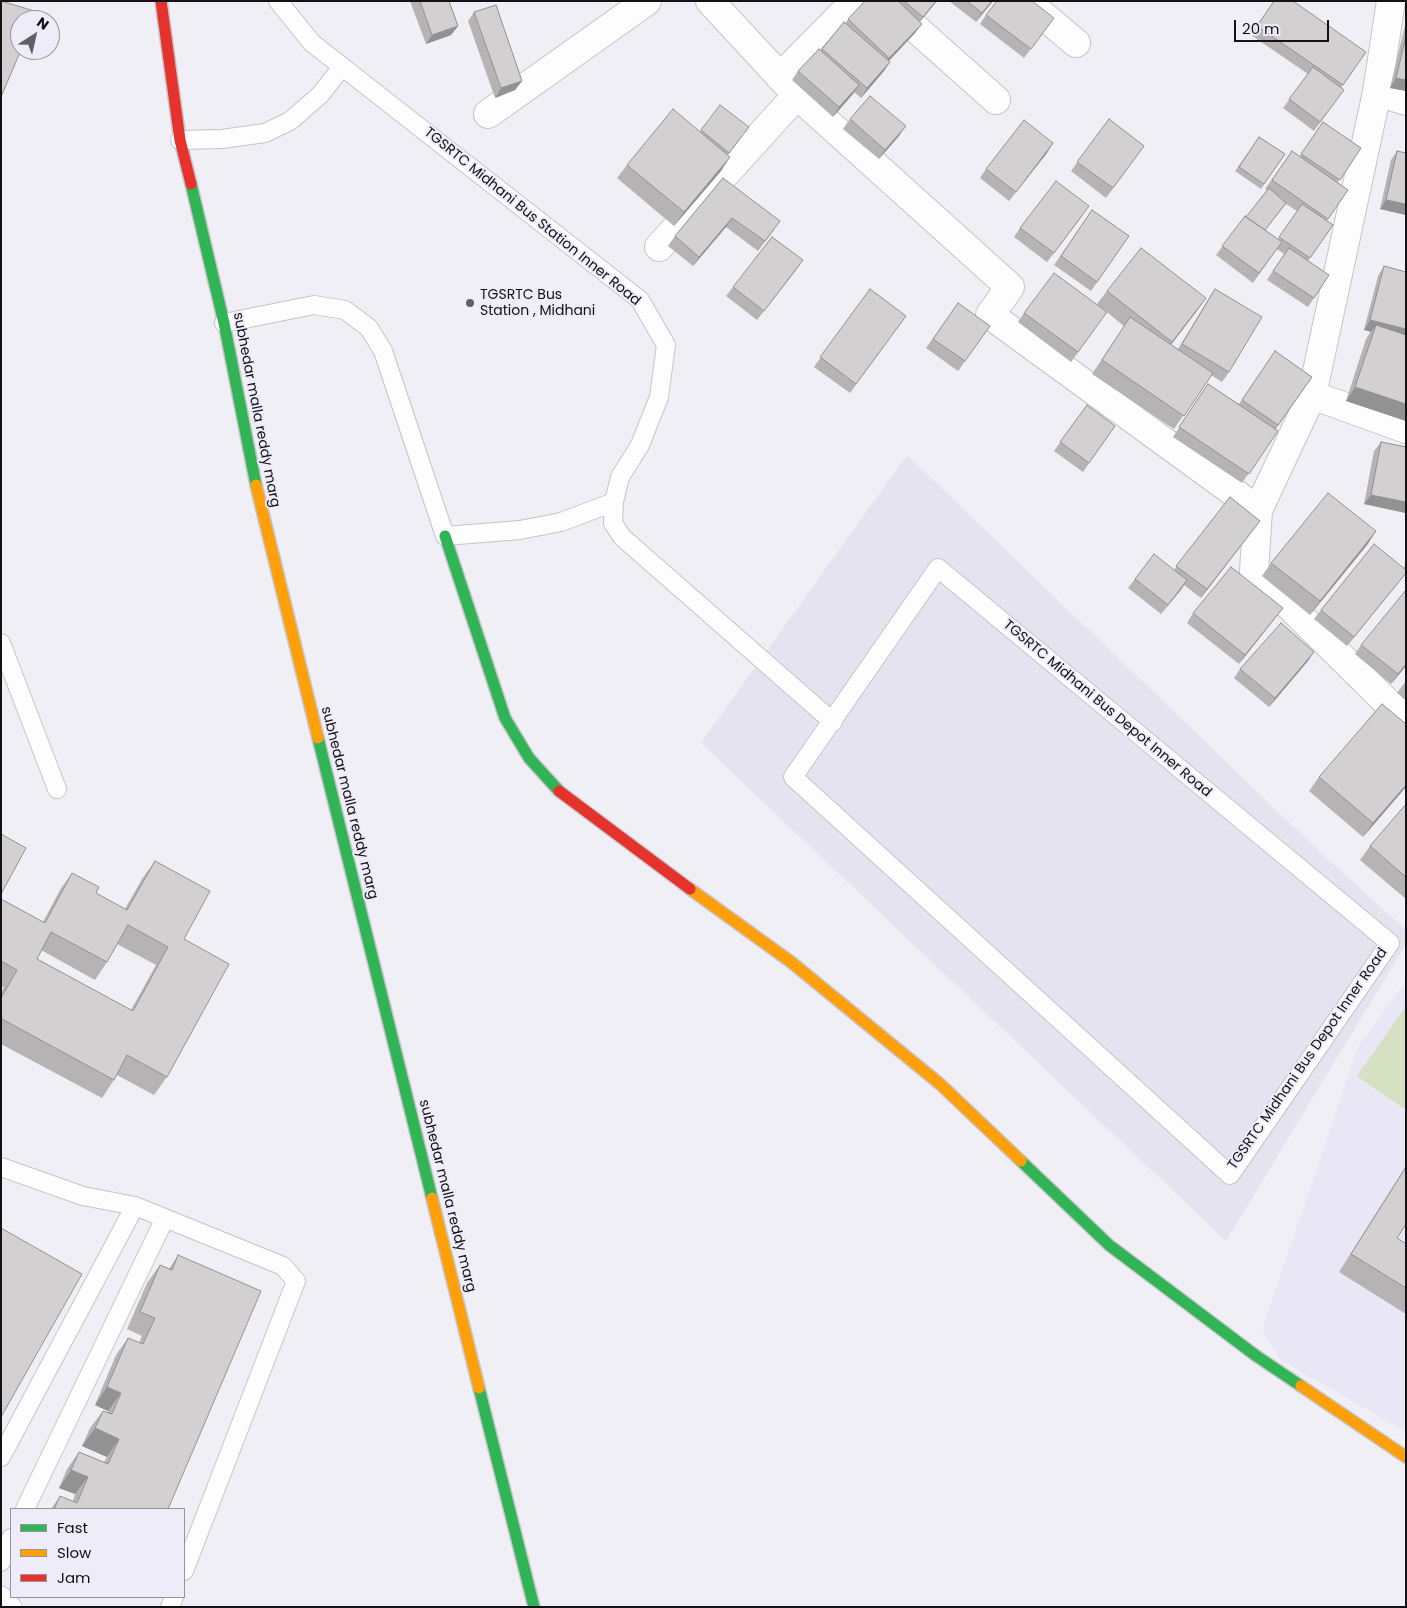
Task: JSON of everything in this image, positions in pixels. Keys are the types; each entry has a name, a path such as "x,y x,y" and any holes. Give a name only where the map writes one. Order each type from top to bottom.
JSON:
{"main road":[{"name":"subhedar malla reddy marg","path":"161,1 180,140 224,323 262,515 534,1607"},
{"path":"445,536 505,718 530,758 563,794 636,851 791,962 933,1078 1109,1245 1255,1355 1406,1457"}],"street":[{"path":"488,114 647,1"},
{"path":"710,1 788,86 1010,287 990,315 1258,510"},
{"path":"659,248 855,1"},
{"path":"885,1 996,100"},
{"path":"1026,1 1076,43"},
{"path":"1391,1 1377,92 1312,395 1258,510 1254,571 1406,721"},
{"path":"1377,92 1406,101"},
{"path":"1312,395 1406,429"}],"lane":[{"name":"TGSRTC Midhani Bus Station Inner Road","path":"278,1 312,43 640,300 666,345 659,397 640,444 620,477 614,502"},
{"path":"180,140 222,139 265,133 290,121 320,95 342,67"},
{"path":"224,323 314,305 345,310 369,328 383,351 445,536 520,530 561,522 614,502 613,523 622,537 833,722"},
{"name":"TGSRTC Midhani Bus Depot Inner Road","path":"938,568 1390,943 1230,1175 794,777 833,722 938,568"},
{"path":"1,643 57,789"},
{"path":"1,1167 84,1196 135,1206 283,1266 296,1281 295,1289 185,1568"},
{"path":"1,1458 135,1206"},
{"path":"25,1508 165,1218"},
{"path":"1,1562 10,1540"},
{"path":"1,1595 13,1607"}],"shaded area":[{"path":"907,455 1321,853 1406,930 1406,944 1226,1241 701,743"},
{"path":"1406,981 1406,1432 1281,1360 1262,1330 1358,1047"}],"green space":[{"path":"1406,1006 1406,1110 1357,1076"}],"building":[{"path":"1,1 31,10 10,10 10,60 17,60 1,97"},
{"path":"420,1 449,1 458,26 432,35"},
{"path":"865,1 898,1 922,24 889,58 848,19"},
{"path":"904,1 936,1 923,17"},
{"path":"967,1 992,1 982,13"},
{"path":"997,1 1032,1 1054,18 1031,49 986,15"},
{"path":"1274,1 1293,1 1366,52 1343,85 1257,26"},
{"path":"496,5 522,81 501,88 474,12"},
{"path":"844,22 890,62 867,88 822,49"},
{"path":"1406,37 1406,80 1396,78"},
{"path":"819,49 859,85 839,107 798,71"},
{"path":"1313,67 1344,90 1320,122 1289,99"},
{"path":"870,96 906,126 885,150 850,119"},
{"path":"720,105 749,127 729,153 701,130"},
{"path":"673,109 730,157 684,212 627,165"},
{"path":"1109,119 1144,146 1113,188 1077,162"},
{"path":"1024,120 1053,143 1016,192 986,169"},
{"path":"1323,122 1361,148 1340,180 1301,154"},
{"path":"1259,137 1285,154 1264,184 1239,167"},
{"path":"1292,151 1348,190 1328,219 1272,180"},
{"path":"1397,151 1406,153 1406,204 1386,200"},
{"path":"723,178 780,221 765,241 732,218 699,257 675,236"},
{"path":"1056,181 1089,206 1054,253 1020,228"},
{"path":"1269,188 1286,203 1265,230 1246,217"},
{"path":"1302,204 1333,225 1310,258 1279,237"},
{"path":"1092,210 1129,236 1097,282 1061,256"},
{"path":"1245,216 1282,242 1259,273 1222,246"},
{"path":"772,237 803,260 764,311 733,287"},
{"path":"1141,248 1206,298 1172,342 1107,291"},
{"path":"1289,248 1329,275 1314,298 1273,271"},
{"path":"1384,266 1406,272 1406,329 1370,320"},
{"path":"1054,273 1107,312 1078,352 1024,313"},
{"path":"870,289 906,316 856,384 820,357"},
{"path":"1215,289 1262,317 1229,372 1182,344"},
{"path":"958,303 990,326 965,361 933,339"},
{"path":"1130,317 1213,373 1184,416 1102,360"},
{"path":"1376,325 1406,335 1406,404 1355,387"},
{"path":"1275,351 1312,377 1278,425 1242,400"},
{"path":"1208,384 1278,431 1249,474 1179,427"},
{"path":"1087,405 1115,426 1089,463 1060,442"},
{"path":"1381,442 1406,447 1406,502 1371,495"},
{"path":"1328,493 1376,531 1320,601 1271,563"},
{"path":"1230,497 1260,521 1207,589 1176,566"},
{"path":"1374,544 1406,570 1406,573 1354,637 1321,610"},
{"path":"1154,554 1187,580 1168,605 1135,579"},
{"path":"1231,567 1283,608 1245,655 1193,613"},
{"path":"1406,590 1406,664 1398,674 1361,645"},
{"path":"1281,623 1314,652 1275,698 1240,669"},
{"path":"1382,704 1406,724 1406,785 1373,823 1319,777"},
{"path":"1406,804 1406,877 1370,846"},
{"path":"1,834 26,848 1,894"},
{"path":"155,861 210,891 184,939 229,964 167,1077 127,1055 114,1080 2,1019 1,1021 1,998 17,970 1,961 1,899 45,923 72,873 99,887 96,893 127,910","holes":["128,925 168,947 133,1011 37,959 51,932 107,962"]},
{"path":"1406,1167 1406,1224 1397,1238 1406,1244 1406,1288 1351,1254"},
{"path":"1,1228 82,1274 1,1417"},
{"path":"178,1255 261,1291 168,1508 54,1508 60,1496 77,1503 88,1477 71,1470 79,1452 108,1464 119,1439 95,1428 103,1411 112,1414 121,1393 107,1387 128,1338 143,1344 155,1318 140,1312 160,1265 172,1270"}],"traffic: fast":[{"path":"191,184 224,323 256,485"},
{"path":"445,536 505,718 529,758 559,791"},
{"path":"318,738 432,1198"},
{"path":"1021,1161 1109,1245 1255,1355 1301,1386"},
{"path":"479,1388 534,1607"}],"traffic: slow":[{"path":"256,485 318,738"},
{"path":"690,889 791,962 940,1084 1021,1161"},
{"path":"432,1198 479,1388"},
{"path":"1301,1386 1406,1457"}],"traffic: jam":[{"path":"161,1 180,140 191,184"},
{"path":"559,791 690,889"}],"place":[{"name":"TGSRTC Bus Station , Midhani","path":"470,303"}]}
